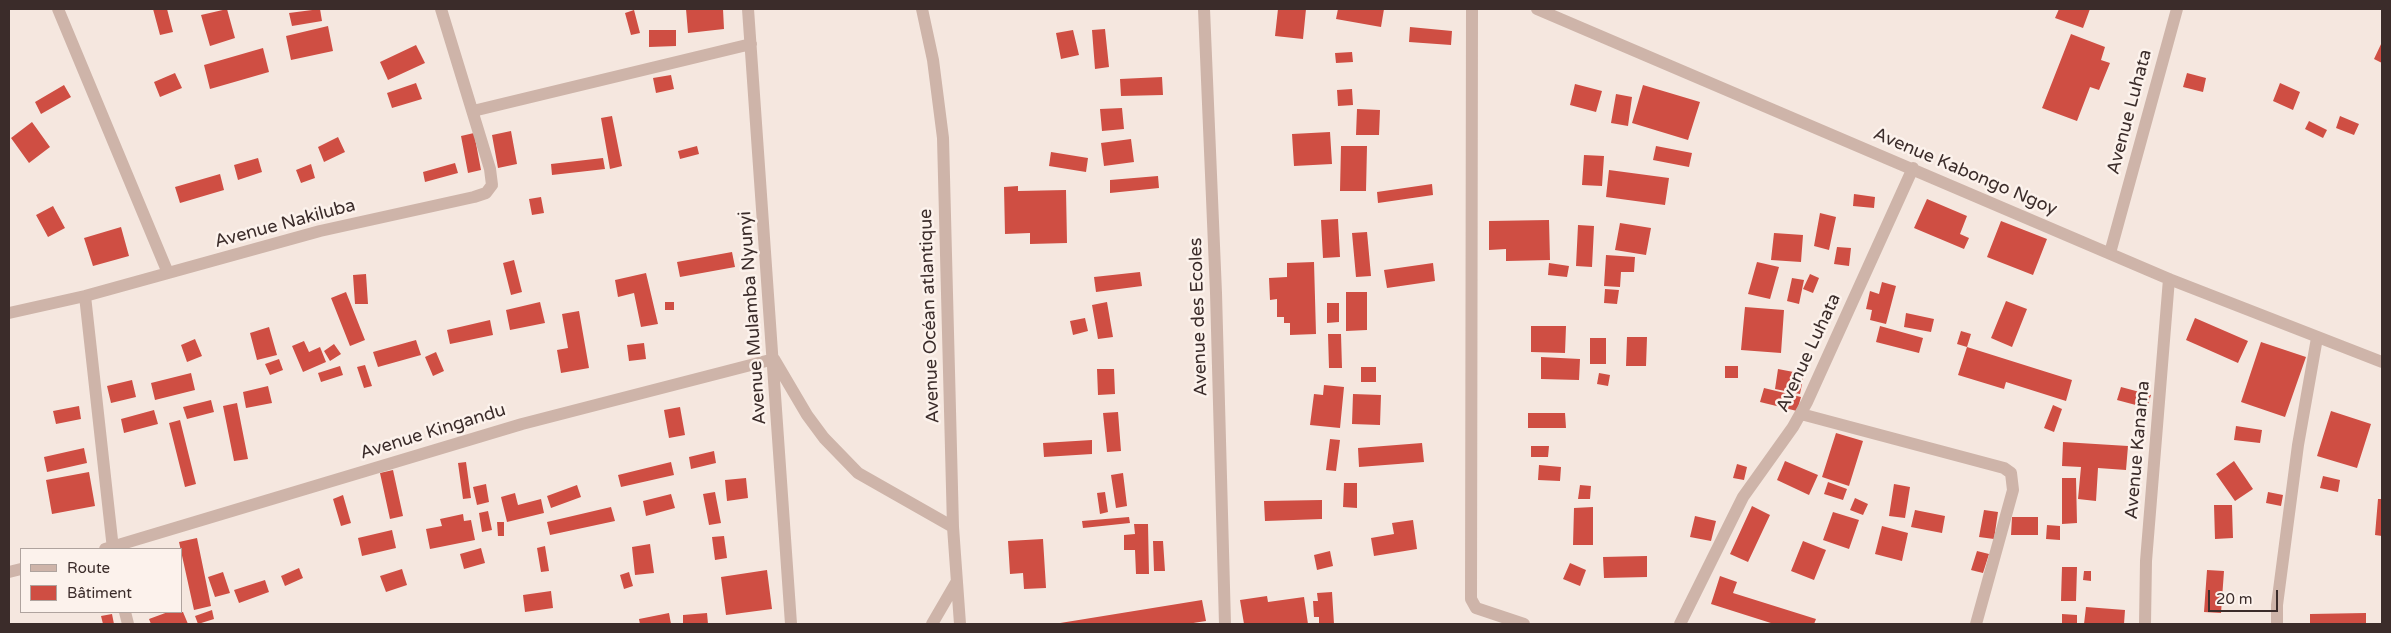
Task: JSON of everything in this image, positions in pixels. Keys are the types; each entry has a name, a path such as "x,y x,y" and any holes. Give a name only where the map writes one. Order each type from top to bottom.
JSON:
{"street":[{"path":"58,9 168,273"},
{"path":"441,9 473,111 751,44"},
{"name":"Avenue Mulamba Nyunyi","path":"748,9 774,359 791,624"},
{"name":"Avenue Océan atlantique","path":"922,9 932,60 943,138 954,527 960,624"},
{"name":"Avenue des Ecoles","path":"1204,9 1216,293 1225,624"},
{"path":"1472,9 1471,599 1476,608 1524,624"},
{"name":"Avenue Kabongo Ngoy","path":"1537,9 1913,168 2169,279 2316,338 2382,362"},
{"name":"Avenue Luhata","path":"2110,253 2177,9"},
{"name":"Avenue Nakiluba","path":"9,313 85,296 320,231 486,193 492,185 491,177 473,111"},
{"name":"Avenue Luhata","path":"1680,624 1743,497 1801,414 1913,168"},
{"name":"Avenue Kanama","path":"2145,624 2146,561 2169,279"},
{"path":"85,296 110,548"},
{"path":"2277,624 2277,605 2298,445 2316,338"},
{"path":"774,359 807,415 824,438 858,473 954,527"},
{"name":"Avenue Kingandu","path":"113,548 522,424 774,359"},
{"path":"1801,414 2004,468 2011,473 2013,490 1976,624"},
{"path":"932,624 957,582"}],"building":[{"path":"153,9 167,9 173,32 160,35"},
{"path":"227,9 235,38 210,46 201,15"},
{"path":"320,9 322,21 292,26 289,13"},
{"path":"686,9 723,9 724,29 688,33"},
{"path":"1278,9 1306,9 1303,39 1275,36"},
{"path":"1338,9 1384,9 1381,27 1336,19"},
{"path":"2059,9 2090,9 2083,28 2055,18"},
{"path":"634,10 640,33 631,35 625,13"},
{"path":"328,26 333,51 291,60 286,36"},
{"path":"1410,27 1452,31 1451,45 1409,42"},
{"path":"1105,29 1109,67 1095,69 1092,30"},
{"path":"649,30 676,30 676,46 649,47"},
{"path":"1073,30 1079,55 1061,59 1056,33"},
{"path":"2071,34 2105,47 2101,60 2110,63 2099,90 2090,87 2077,121 2042,108"},
{"path":"2382,42 2382,63 2374,59"},
{"path":"416,45 425,63 388,80 380,62"},
{"path":"263,48 269,72 210,89 204,65"},
{"path":"1352,52 1353,62 1336,63 1335,53"},
{"path":"175,73 182,88 160,97 154,82"},
{"path":"2187,73 2206,78 2203,92 2183,87"},
{"path":"671,75 674,89 656,93 653,78"},
{"path":"1162,77 1163,95 1121,96 1120,79"},
{"path":"416,83 422,99 392,108 387,93"},
{"path":"2280,83 2300,92 2293,110 2273,101"},
{"path":"1575,84 1602,91 1596,112 1570,105"},
{"path":"64,85 71,97 41,114 35,102"},
{"path":"1643,85 1700,102 1688,140 1632,123"},
{"path":"1352,89 1353,105 1338,106 1337,90"},
{"path":"1616,94 1632,97 1628,126 1611,123"},
{"path":"1122,108 1124,129 1102,131 1100,109"},
{"path":"1357,109 1380,110 1379,135 1356,135"},
{"path":"612,116 622,166 610,169 601,118"},
{"path":"2340,116 2359,124 2354,135 2336,128"},
{"path":"2309,121 2327,130 2323,138 2305,129"},
{"path":"32,122 50,147 29,163 11,138"},
{"path":"511,131 517,164 498,168 492,135"},
{"path":"1330,132 1332,164 1294,166 1292,134"},
{"path":"474,133 481,170 468,173 461,136"},
{"path":"338,137 345,152 324,162 318,147"},
{"path":"1131,139 1134,162 1104,166 1101,143"},
{"path":"697,146 699,154 680,159 678,151"},
{"path":"1341,146 1367,146 1366,191 1340,191"},
{"path":"1656,146 1692,153 1689,167 1653,160"},
{"path":"1051,152 1088,158 1086,172 1049,166"},
{"path":"1584,155 1604,156 1602,186 1582,185"},
{"path":"258,158 262,172 238,180 234,165"},
{"path":"603,158 605,169 552,175 551,164"},
{"path":"455,163 458,173 425,182 423,172"},
{"path":"311,164 315,178 301,183 296,170"},
{"path":"1609,170 1669,178 1665,205 1606,197"},
{"path":"220,174 224,190 180,203 175,187"},
{"path":"1158,176 1159,188 1110,193 1110,180"},
{"path":"1432,184 1433,195 1378,203 1377,192"},
{"path":"1018,186 1018,191 1066,190 1067,243 1030,244 1030,233 1005,234 1004,187"},
{"path":"1854,194 1875,197 1874,208 1853,206"},
{"path":"541,197 544,213 532,215 529,199"},
{"path":"1927,199 1967,216 1960,234 1969,238 1964,249 1914,228"},
{"path":"53,206 65,228 48,237 36,215"},
{"path":"1820,213 1836,217 1829,250 1814,246"},
{"path":"1338,219 1340,257 1323,258 1321,220"},
{"path":"1549,220 1550,260 1506,261 1506,249 1489,250 1489,221"},
{"path":"2001,221 2047,239 2033,275 1987,257"},
{"path":"1620,223 1651,228 1646,255 1615,250"},
{"path":"1578,225 1594,226 1592,267 1576,266"},
{"path":"121,227 129,256 93,266 84,238"},
{"path":"1367,232 1371,276 1356,277 1352,233"},
{"path":"1774,233 1803,235 1801,262 1771,260"},
{"path":"1837,247 1851,248 1849,266 1834,264"},
{"path":"732,252 735,267 680,277 677,262"},
{"path":"1606,255 1635,257 1634,272 1621,272 1620,287 1604,286"},
{"path":"514,260 522,292 511,295 503,263"},
{"path":"1314,262 1316,334 1290,335 1290,323 1284,323 1284,317 1277,317 1277,299 1270,300 1269,278 1287,277 1287,263"},
{"path":"1757,262 1779,267 1770,299 1748,294"},
{"path":"1433,263 1435,281 1387,288 1384,270"},
{"path":"1549,263 1569,266 1567,277 1548,275"},
{"path":"1140,272 1142,286 1096,292 1094,277"},
{"path":"646,273 658,324 641,327 634,293 618,297 615,280"},
{"path":"366,274 368,304 355,304 353,275"},
{"path":"1810,274 1819,278 1813,293 1803,289"},
{"path":"1792,278 1804,280 1799,304 1787,301"},
{"path":"1882,282 1896,286 1886,324 1870,320 1872,310 1866,309 1870,291 1879,294"},
{"path":"1605,289 1619,290 1617,304 1604,303"},
{"path":"346,292 365,340 350,346 331,298"},
{"path":"1346,292 1367,292 1367,330 1346,331"},
{"path":"2006,301 2027,309 2012,347 1991,338"},
{"path":"540,302 545,323 510,330 506,310"},
{"path":"665,302 674,302 674,310 665,310"},
{"path":"1107,302 1113,337 1098,339 1092,305"},
{"path":"1327,303 1339,303 1339,322 1327,323"},
{"path":"1745,307 1784,310 1781,353 1741,350"},
{"path":"579,311 589,368 561,373 557,350 568,348 562,314"},
{"path":"1906,313 1934,319 1931,332 1904,327"},
{"path":"1085,318 1088,331 1073,335 1070,321"},
{"path":"2195,318 2248,341 2238,363 2186,340"},
{"path":"490,320 493,335 450,344 447,330"},
{"path":"1531,326 1566,326 1565,353 1531,352"},
{"path":"1880,326 1923,338 1919,353 1876,342"},
{"path":"269,327 277,355 257,360 250,333"},
{"path":"1961,331 1971,334 1967,347 1957,344"},
{"path":"1328,334 1341,334 1342,368 1329,368"},
{"path":"1627,337 1647,337 1646,366 1626,366"},
{"path":"1590,338 1606,338 1606,364 1590,364"},
{"path":"195,339 202,356 187,362 181,345"},
{"path":"416,340 421,355 378,367 373,352"},
{"path":"304,341 309,352 320,347 326,362 303,372 292,346"},
{"path":"2261,342 2306,357 2285,417 2241,402"},
{"path":"644,343 646,359 629,361 627,345"},
{"path":"334,344 341,354 330,361 324,351"},
{"path":"1967,347 2072,380 2066,401 2006,382 2004,389 1958,375"},
{"path":"436,352 444,371 433,376 425,357"},
{"path":"1541,357 1580,359 1579,380 1541,379"},
{"path":"279,359 283,370 270,375 265,364"},
{"path":"365,365 372,386 364,388 357,367"},
{"path":"340,366 343,375 321,382 318,373"},
{"path":"1725,366 1738,366 1738,378 1725,378"},
{"path":"1361,367 1376,367 1376,382 1361,382"},
{"path":"1097,369 1114,369 1115,394 1098,395"},
{"path":"1778,369 1804,374 1800,394 1775,389"},
{"path":"191,373 195,390 155,400 151,383"},
{"path":"1599,373 1610,375 1608,386 1597,384"},
{"path":"132,380 136,397 111,403 107,386"},
{"path":"1324,385 1344,387 1340,428 1310,425 1314,394 1323,395"},
{"path":"268,386 272,403 246,408 243,392"},
{"path":"2121,387 2151,395 2147,408 2117,400"},
{"path":"1764,388 1801,397 1797,411 1760,402"},
{"path":"1353,394 1381,395 1380,425 1352,424"},
{"path":"211,400 214,412 187,419 183,407"},
{"path":"237,403 248,459 234,461 223,406"},
{"path":"2053,405 2062,409 2054,432 2044,428"},
{"path":"79,406 81,419 56,424 53,411"},
{"path":"680,407 685,435 669,438 664,410"},
{"path":"154,410 158,424 124,433 121,419"},
{"path":"2331,411 2371,424 2357,468 2317,456"},
{"path":"1118,412 1121,451 1107,452 1103,413"},
{"path":"1528,413 1565,413 1566,428 1528,428"},
{"path":"180,420 196,484 185,487 169,423"},
{"path":"2236,426 2262,430 2260,443 2234,440"},
{"path":"1836,433 1863,441 1849,486 1822,477"},
{"path":"1330,439 1340,440 1336,471 1326,470"},
{"path":"1092,440 1092,454 1044,457 1043,443"},
{"path":"2063,442 2128,446 2126,470 2098,468 2096,501 2078,499 2081,467 2062,466"},
{"path":"1422,443 1424,462 1359,467 1358,448"},
{"path":"1531,446 1549,446 1548,457 1531,457"},
{"path":"84,448 87,463 47,472 44,457"},
{"path":"714,451 716,463 691,469 689,457"},
{"path":"1785,461 1818,475 1809,495 1777,480"},
{"path":"2234,461 2253,489 2235,501 2216,474"},
{"path":"466,462 471,498 463,499 458,463"},
{"path":"671,462 674,475 621,487 618,475"},
{"path":"1737,464 1747,467 1744,480 1733,478"},
{"path":"1539,465 1561,467 1560,481 1538,480"},
{"path":"393,470 403,516 390,519 380,473"},
{"path":"89,472 95,506 52,514 46,480"},
{"path":"1123,473 1127,506 1116,508 1111,475"},
{"path":"2323,476 2340,480 2338,492 2320,488"},
{"path":"746,478 748,498 727,501 725,480"},
{"path":"2062,478 2076,478 2077,523 2062,524"},
{"path":"1828,482 1847,489 1843,500 1824,494"},
{"path":"1344,483 1357,483 1357,508 1343,507"},
{"path":"486,484 489,502 477,505 473,487"},
{"path":"1894,484 1910,487 1905,518 1889,516"},
{"path":"577,485 581,497 551,508 547,496"},
{"path":"1580,485 1591,486 1590,499 1578,499"},
{"path":"715,492 721,523 709,525 703,494"},
{"path":"1105,492 1108,512 1100,514 1097,493"},
{"path":"2268,492 2283,495 2281,506 2266,503"},
{"path":"515,493 518,505 541,499 544,513 507,522 501,497"},
{"path":"671,494 675,508 646,516 643,501"},
{"path":"343,495 351,523 341,526 333,499"},
{"path":"1855,498 1868,504 1863,515 1850,510"},
{"path":"2378,499 2382,499 2382,536 2375,535"},
{"path":"1322,500 1322,519 1265,521 1264,501"},
{"path":"2214,505 2232,505 2233,538 2215,539"},
{"path":"1752,506 1770,515 1748,562 1730,554"},
{"path":"611,507 615,521 550,535 547,522"},
{"path":"1593,507 1593,545 1573,545 1574,508"},
{"path":"1915,510 1945,516 1942,533 1911,527"},
{"path":"1984,510 1998,512 1994,539 1979,537"},
{"path":"488,511 492,530 482,532 479,513"},
{"path":"1833,512 1859,520 1849,549 1823,540"},
{"path":"463,514 464,521 471,520 475,540 430,549 426,529 442,526 440,519"},
{"path":"1695,516 1716,521 1711,541 1690,537"},
{"path":"1129,517 1130,523 1083,528 1082,521"},
{"path":"2012,517 2038,517 2038,535 2011,535"},
{"path":"1413,520 1417,549 1374,556 1371,538 1394,534 1392,523"},
{"path":"497,522 504,522 504,536 498,536"},
{"path":"1134,524 1148,524 1149,574 1136,574 1135,550 1124,550 1124,535 1135,534"},
{"path":"2047,525 2060,526 2060,540 2046,539"},
{"path":"1882,526 1908,533 1902,561 1875,554"},
{"path":"392,530 396,548 362,556 358,538"},
{"path":"724,536 727,558 715,560 712,537"},
{"path":"197,538 211,606 194,610 182,548 179,542"},
{"path":"1043,539 1046,588 1024,589 1023,573 1010,574 1008,541"},
{"path":"1153,541 1163,541 1165,571 1154,571"},
{"path":"1803,541 1826,550 1814,580 1791,571"},
{"path":"650,544 654,573 635,575 632,547"},
{"path":"545,546 549,571 541,572 537,548"},
{"path":"481,548 485,563 464,569 460,554"},
{"path":"1330,551 1333,566 1317,570 1314,555"},
{"path":"1977,551 1989,554 1983,573 1971,570"},
{"path":"1647,556 1647,577 1604,578 1603,557"},
{"path":"1570,563 1586,570 1580,586 1563,579"},
{"path":"2062,567 2077,567 2076,601 2061,601"},
{"path":"299,568 303,578 285,586 281,576"},
{"path":"402,569 407,585 386,592 380,576"},
{"path":"767,570 772,609 726,615 721,577"},
{"path":"2207,570 2224,571 2221,613 2204,612"},
{"path":"2084,571 2091,571 2091,581 2083,580"},
{"path":"223,572 230,593 215,597 208,577"},
{"path":"629,572 633,586 624,589 620,575"},
{"path":"1720,576 1737,582 1733,593 1816,619 1814,624 1774,624 1711,604"},
{"path":"265,580 269,592 239,603 234,590"},
{"path":"551,591 553,608 525,612 523,595"},
{"path":"1332,592 1334,624 1319,624 1319,617 1314,617 1313,601 1318,601 1317,593"},
{"path":"1267,596 1268,602 1304,597 1308,624 1244,624 1240,600"},
{"path":"1202,600 1206,621 1187,624 1054,624"},
{"path":"2086,607 2125,610 2124,624 2084,624"},
{"path":"212,610 214,619 198,624 195,616"},
{"path":"183,612 188,624 151,624 149,619 165,613"},
{"path":"669,613 671,624 640,624 639,619"},
{"path":"707,613 708,624 683,624 683,615"},
{"path":"2366,613 2366,624 2310,624 2310,614"},
{"path":"112,614 114,624 103,624 101,616"},
{"path":"2062,614 2077,615 2077,624 2062,624"}]}
